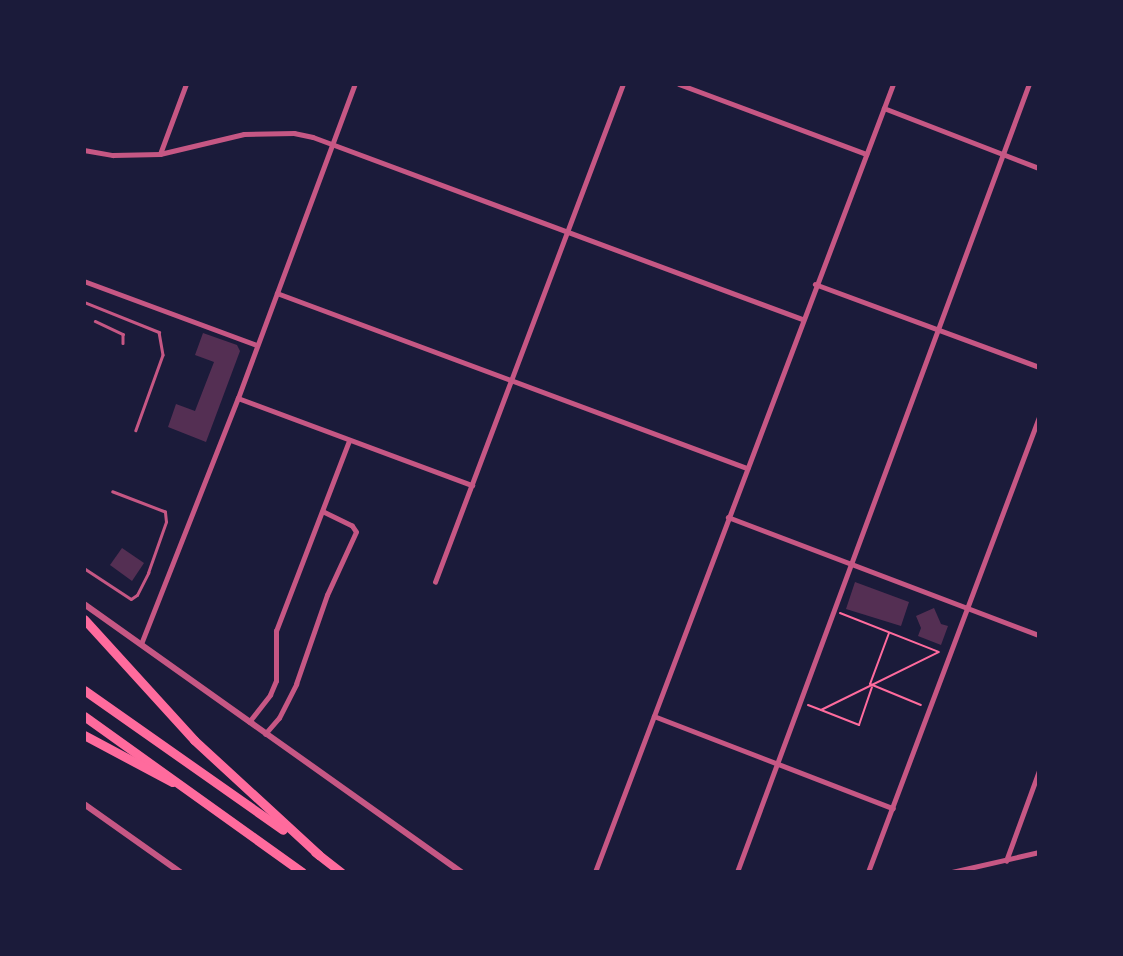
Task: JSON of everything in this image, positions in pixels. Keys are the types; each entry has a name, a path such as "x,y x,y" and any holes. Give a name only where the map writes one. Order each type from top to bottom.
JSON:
{"highway":[{"path":"84,619 194,740 319,855"},
{"path":"84,690 341,872"},
{"path":"84,716 205,800 302,872"},
{"path":"84,735 205,800"}],"street":[{"path":"160,154 186,84"},
{"path":"141,644 238,398 355,84"},
{"path":"435,582 623,84"},
{"path":"679,84 866,154"},
{"path":"595,872 815,284 893,84"},
{"path":"737,872 1030,84"},
{"path":"884,108 1039,169"},
{"path":"84,150 113,155 160,154 228,137 274,132 313,137 802,319"},
{"path":"84,281 258,345"},
{"path":"815,284 940,328 1039,367"},
{"path":"277,293 747,468"},
{"path":"238,398 472,485"},
{"path":"868,872 1039,418"},
{"path":"248,723 270,695 276,681 276,631 349,441"},
{"path":"265,735 279,718 296,684 327,595 356,532 352,526 323,512"},
{"path":"728,517 1039,635"},
{"path":"84,604 461,872"},
{"path":"654,716 893,808"},
{"path":"1006,861 1039,771"},
{"path":"85,806 180,872"},
{"path":"952,872 1039,852"}],"lane":[{"path":"84,302 159,332 163,355 136,430"},
{"path":"95,321 123,334 123,343"},
{"path":"84,569 131,598 137,595 148,573 166,522 165,512 113,492"}],"path":[{"path":"821,710 939,652 834,610"},
{"path":"799,702 859,725 890,632"},
{"path":"871,685 930,709"}],"building":[{"path":"203,333 237,345 240,351 206,442 168,427 176,404 195,411 214,362 195,355"},
{"path":"122,548 144,563 132,581 110,565"},
{"path":"855,582 909,602 901,626 846,609"},
{"path":"934,608 941,624 948,626 941,645 918,636 921,628 916,616"}]}
